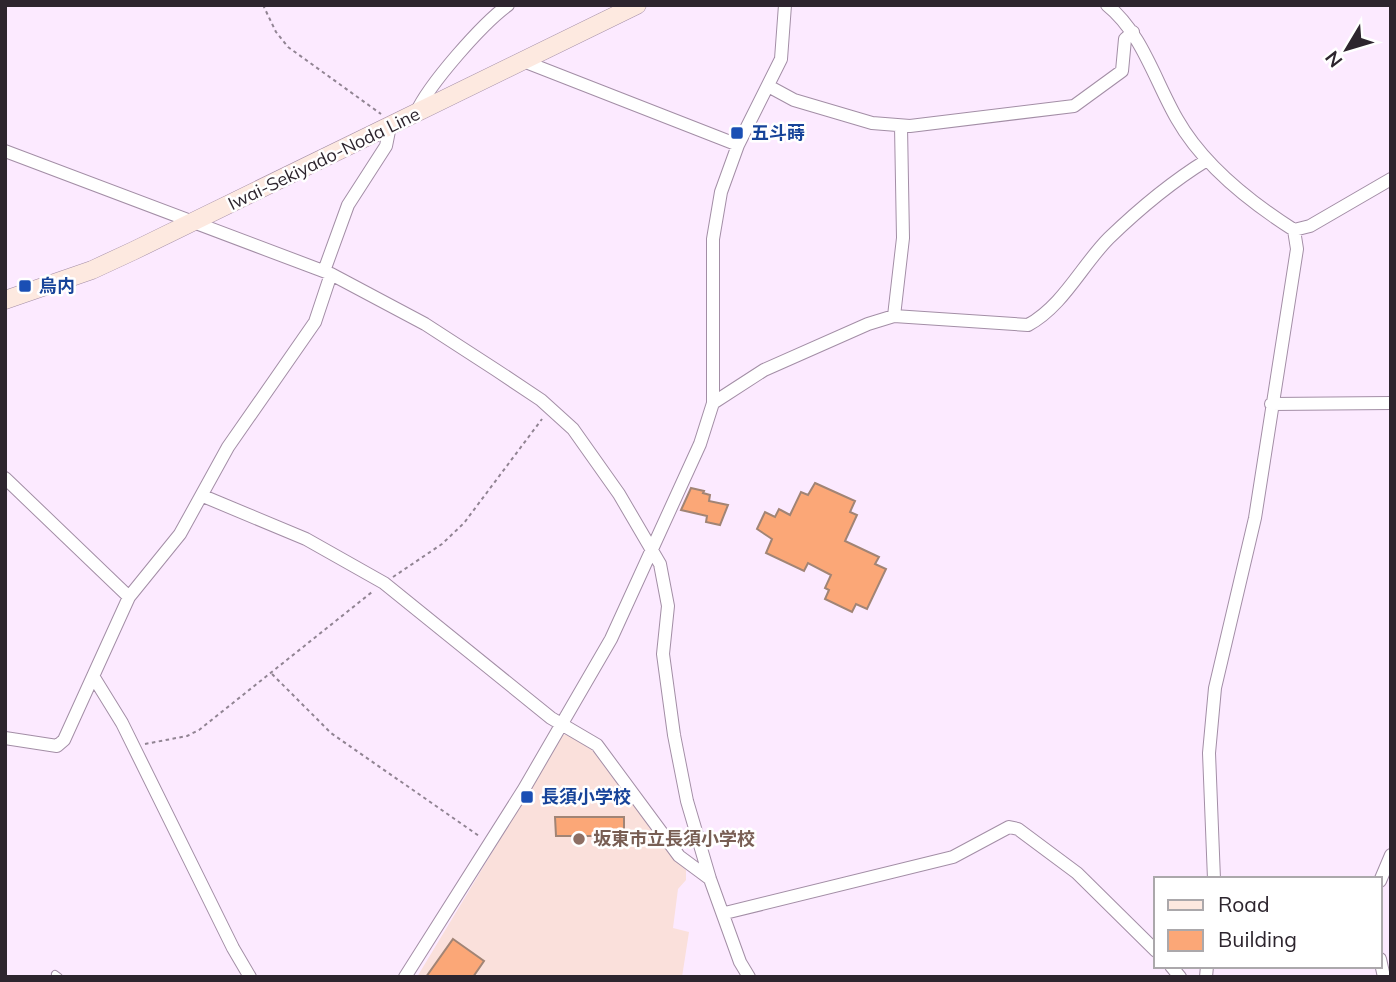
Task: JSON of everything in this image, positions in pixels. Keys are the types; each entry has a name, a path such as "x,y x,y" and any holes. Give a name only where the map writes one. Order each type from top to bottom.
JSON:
{"main road":[{"name":"Iwai-Sekiyado-Noda Line","path":"5,300 92,270 192,224 637,5"}],"street":[{"path":"416,113 426,95 497,13 508,5"},
{"path":"405,977 490,843 611,639 687,476 713,403 713,239 721,192 738,145 781,59 785,5"},
{"path":"1107,5 1125,19 1177,119 1207,160 1294,230 1297,249 1255,518 1216,688 1209,753 1214,877"},
{"path":"769,87 794,100 872,123 901,126 957,122 1074,106 1122,71 1125,39 1133,32"},
{"path":"523,61 738,145"},
{"path":"5,738 57,746 64,740 129,597 180,534 228,447 315,322 348,205 386,146 390,126"},
{"path":"894,316 903,238 901,126"},
{"path":"5,151 192,224 327,272 425,324 550,408 573,429 596,459 660,564 668,606 663,654 674,735 687,801 710,879 725,913 740,962 749,977"},
{"path":"713,403 764,370 869,324 894,316 1028,324 1052,306 1109,238 1189,171 1207,160"},
{"path":"1294,230 1310,226 1391,179"},
{"path":"1271,404 1391,403"},
{"path":"5,478 129,597"},
{"path":"203,496 306,539 384,583 468,653 562,724 597,745 679,856 710,879"},
{"path":"93,676 133,746 246,975"},
{"path":"725,913 953,857 1009,827 1018,829 1077,873 1154,949"},
{"path":"1382,877 1391,855"}],"path":[{"path":"263,5 276,32 288,47 373,106 390,126"},
{"path":"133,746 187,736 199,730 384,583 442,544 464,523 550,408"},
{"path":"271,673 331,733 490,843"}],"shaded area":[{"name":"坂東市立長須小学校","path":"570,733 593,751 675,860 686,870 686,880 678,889 673,928 689,932 682,977 417,977 563,735"}],"building":[{"path":"815,483 855,501 850,512 857,515 845,541 879,557 875,564 886,569 867,609 856,604 852,612 825,599 829,590 825,588 831,575 808,563 804,571 766,553 772,539 757,529 765,512 775,517 779,509 790,515 801,492 808,495"},
{"path":"691,488 710,495 709,501 728,505 720,525 706,522 707,516 681,510"},
{"path":"555,817 624,817 624,836 556,836"},
{"path":"453,939 484,961 473,977 426,977"}],"place":[{"name":"五斗蒔","path":"737,133"},
{"name":"烏内","path":"25,286"},
{"name":"長須小学校","path":"527,797"},
{"name":"坂東市立長須小学校","path":"579,839"}]}
